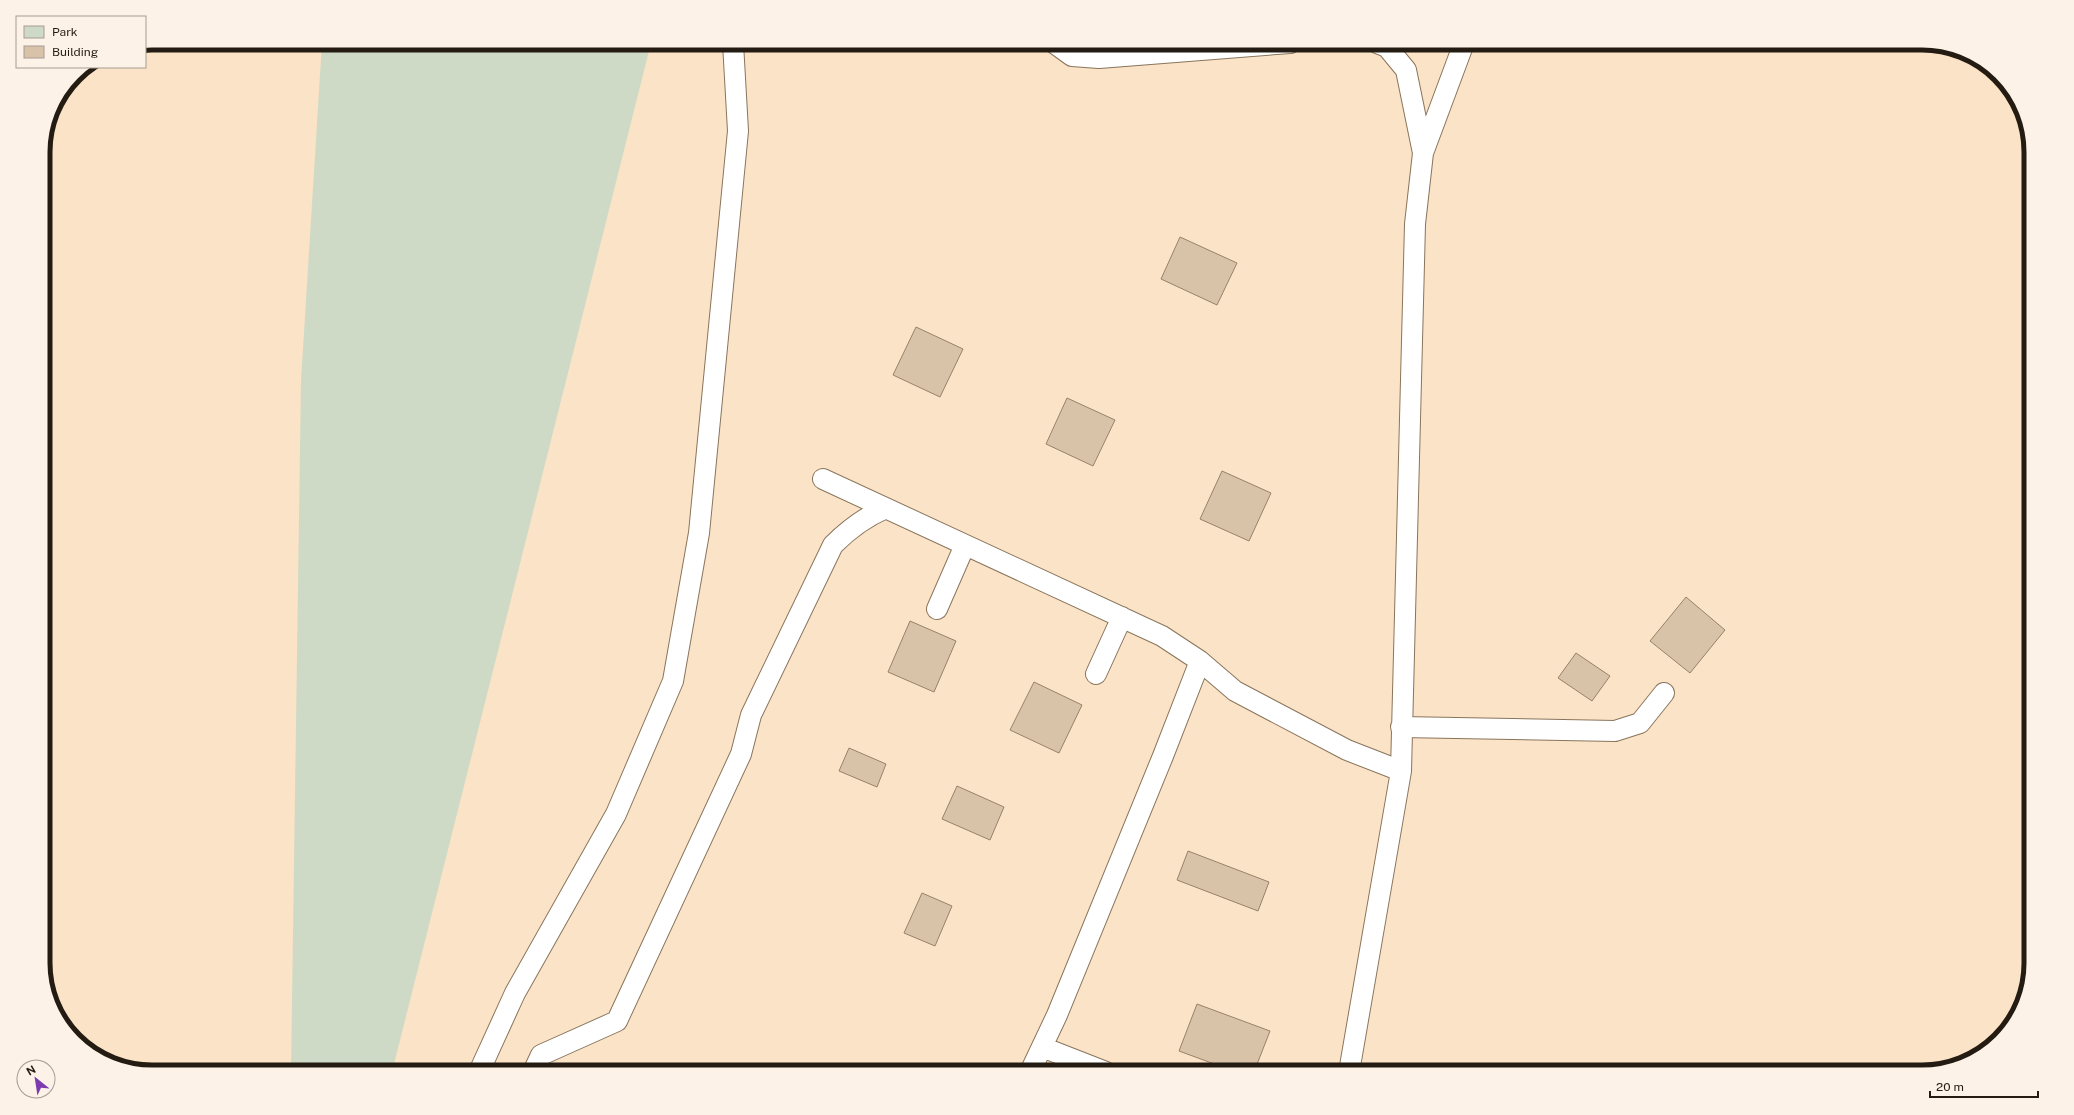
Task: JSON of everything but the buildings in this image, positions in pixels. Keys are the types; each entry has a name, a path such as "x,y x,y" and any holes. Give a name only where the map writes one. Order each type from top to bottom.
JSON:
{"lane":[{"path":"482,1065 515,993 616,814 673,681 699,533 737,139 733,50"},
{"path":"1064,50 1072,56 1099,58 1201,50"},
{"path":"1389,50 1406,70 1424,153"},
{"path":"1350,1065 1401,771 1415,224 1424,153 1461,50"},
{"path":"823,480 1162,636 1200,661 1235,691 1347,750 1401,771"},
{"path":"536,1065 541,1055 617,1021 741,754 751,715 833,545 845,532 869,515 886,508"},
{"path":"937,609 965,545"},
{"path":"1096,674 1122,617"},
{"path":"1033,1065 1057,1015 1163,756 1200,661"},
{"path":"1401,727 1615,731 1640,723 1664,693"},
{"path":"1042,1047 1088,1065"}],"green space":[{"path":"322,50 649,50 394,1065 291,1065 301,381"}]}
